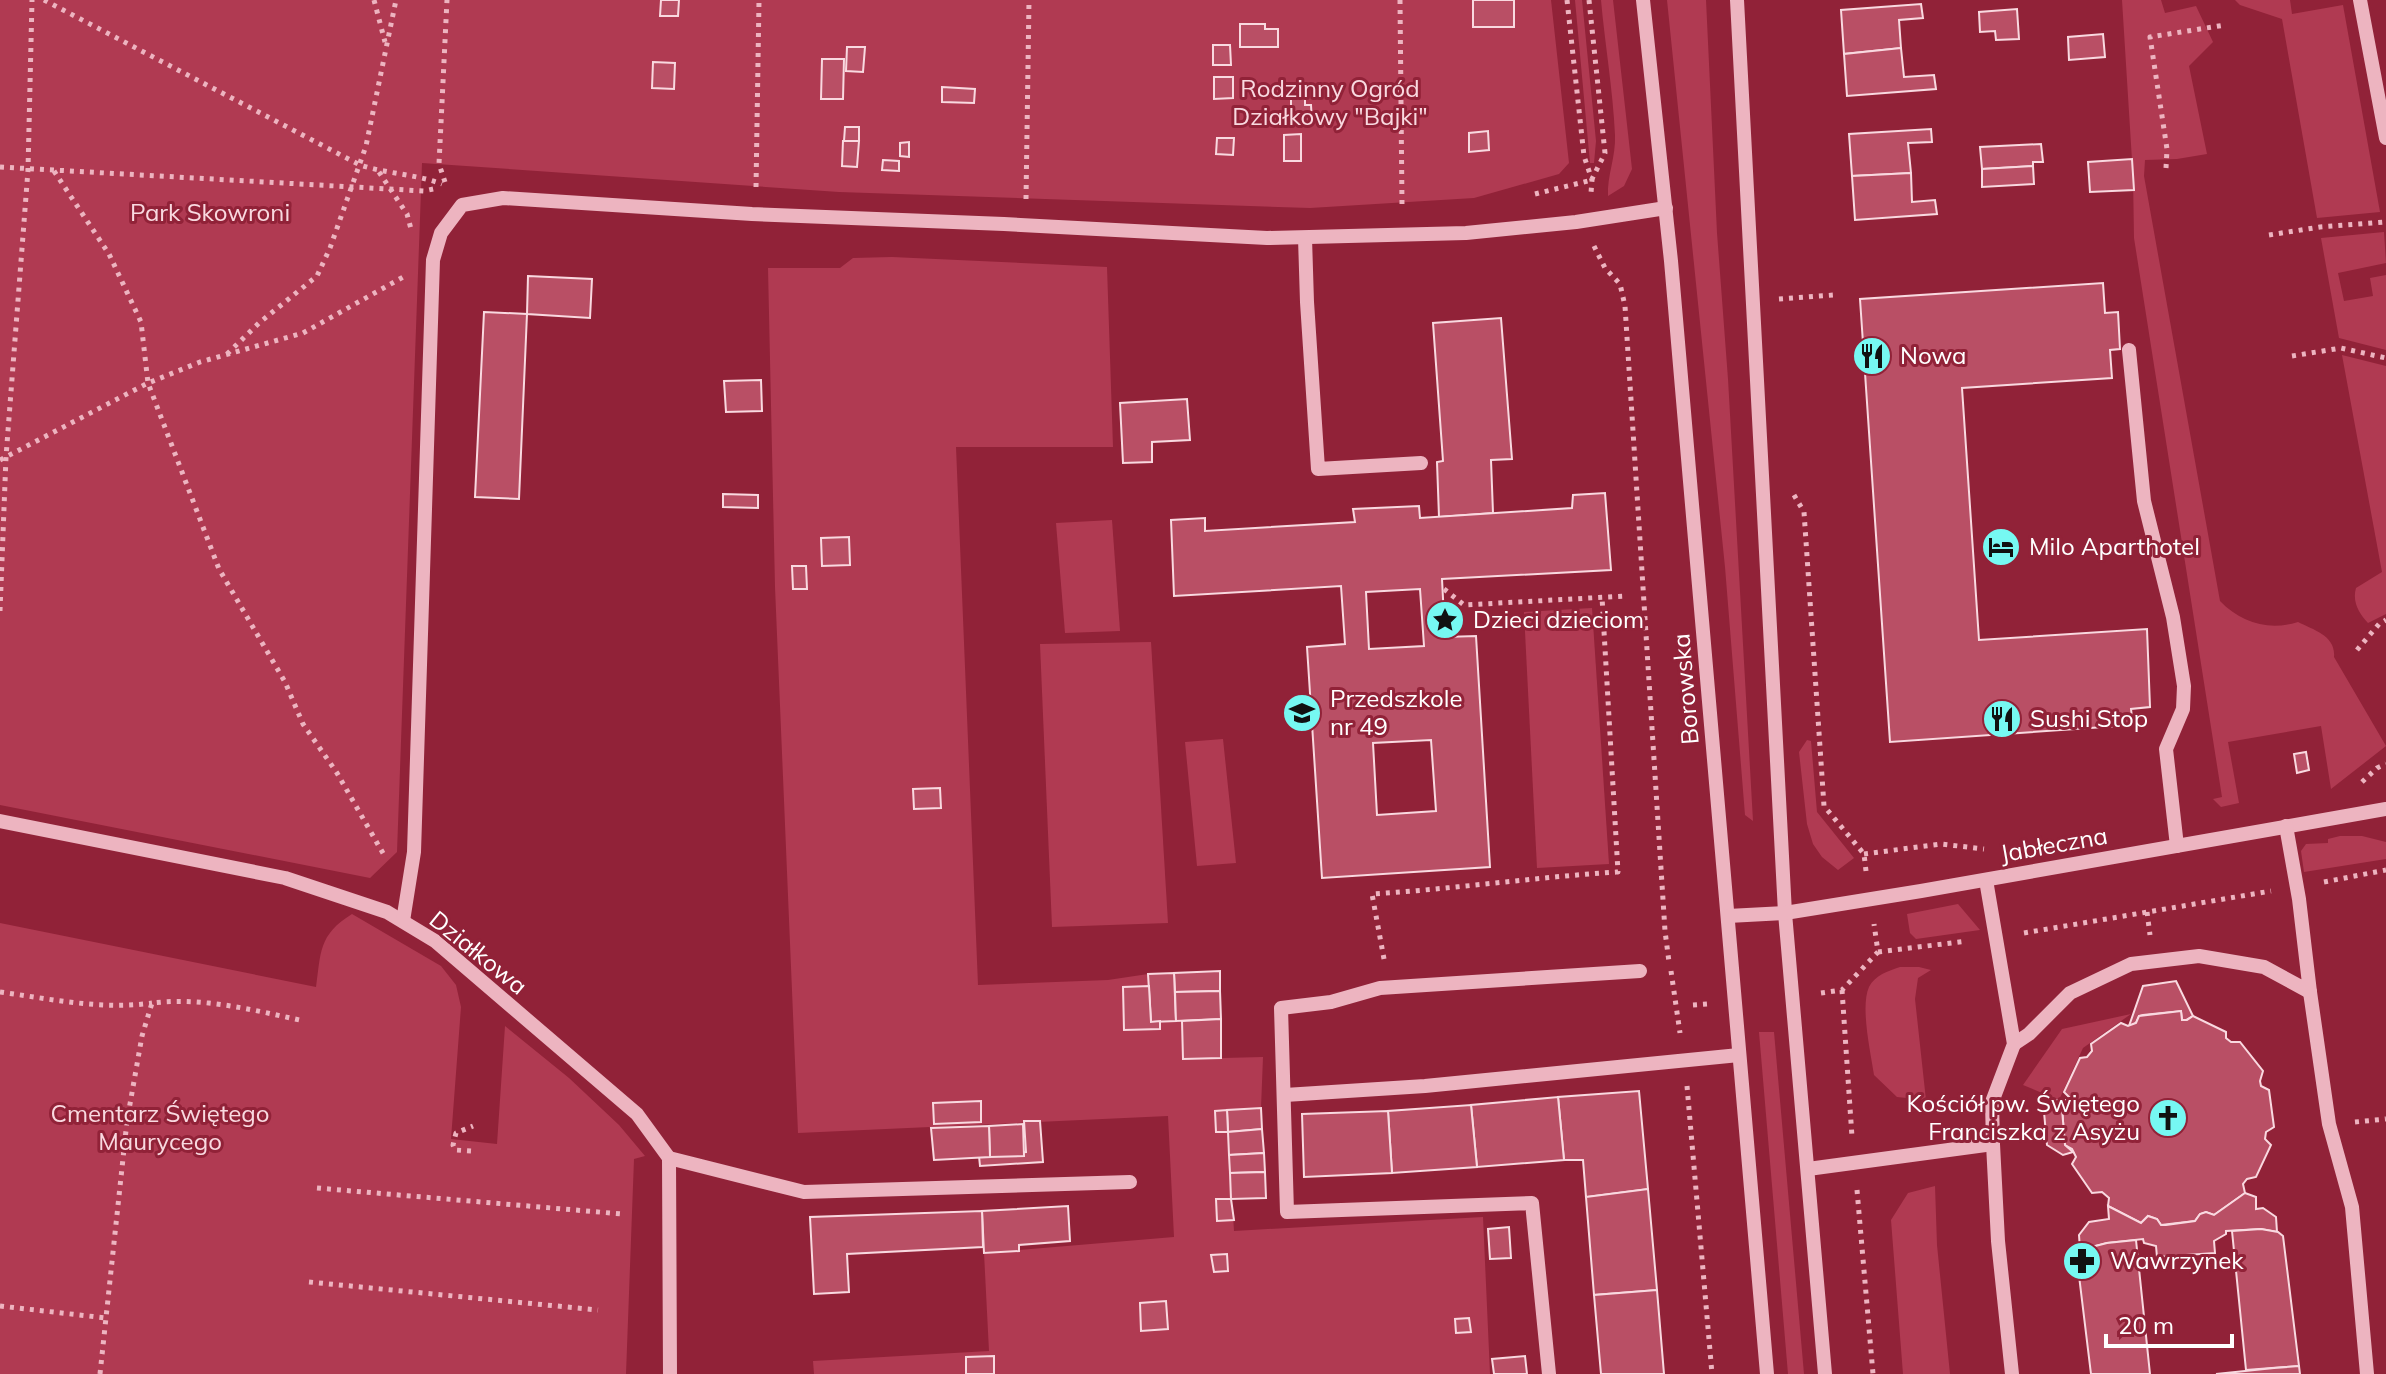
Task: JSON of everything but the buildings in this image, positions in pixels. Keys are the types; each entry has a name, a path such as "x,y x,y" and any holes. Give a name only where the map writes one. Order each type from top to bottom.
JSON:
{"street":[{"name":"Borowska","path":"1643,0 1666,208 1767,1374"},
{"path":"1737,0 1785,913 1825,1374"},
{"path":"2360,0 2386,138"},
{"path":"403,921 414,852 433,260 441,233 462,205 503,198 752,214 1267,238 1466,233 1576,222 1666,208"},
{"path":"1305,238 1318,469 1421,463"},
{"path":"2129,350 2144,501 2173,617 2184,686 2183,709 2166,749 2177,846"},
{"name":"Jabłeczna","path":"1728,916 1785,913 2386,809"},
{"name":"Działkowa","path":"0,821 285,878 366,904 403,921 435,941 637,1114 669,1158"},
{"path":"2286,826 2299,899 2329,1124 2352,1207 2367,1374"},
{"path":"1986,880 2014,1044 1992,1102 1998,1241 2012,1374"},
{"path":"2014,1044 2029,1034 2070,993 2131,964 2199,956 2264,967 2310,992"},
{"path":"1549,1374 1532,1203 1287,1212 1281,1008 1331,1002 1387,988 1640,971"},
{"path":"1285,1095 1425,1086 1739,1055"},
{"path":"1808,1169 1993,1144"},
{"path":"670,1374 669,1158 804,1192 1130,1182"}],"path":[{"path":"0,611 3,458 28,170 32,0"},
{"path":"0,167 424,191 447,186 427,178 378,171 360,165 44,0"},
{"path":"374,0 386,46"},
{"path":"227,354 259,323 317,276 366,146 396,0"},
{"path":"439,164 447,0"},
{"path":"756,184 759,0"},
{"path":"1026,199 1029,0"},
{"path":"1400,0 1401,203"},
{"path":"1567,0 1584,156 1592,180 1605,153 1589,0"},
{"path":"2166,168 2167,149 2150,37 2225,25"},
{"path":"54,170 109,254 141,322 148,383 219,569 285,682 303,724 337,773 390,865"},
{"path":"378,171 407,214 414,237"},
{"path":"2269,235 2386,222"},
{"path":"1592,239 1601,262 1620,284 1625,306 1665,931 1681,1041"},
{"path":"3,458 148,383 200,362 303,333 433,260"},
{"path":"1778,299 1834,295"},
{"path":"2292,356 2341,348 2386,358"},
{"path":"1444,589 1464,605 1626,596"},
{"path":"1387,988 1372,894 1618,872 1602,597"},
{"path":"1809,602 1824,806 1864,854 1941,844 1993,850"},
{"path":"2357,650 2386,620"},
{"path":"2320,883 2386,870"},
{"path":"2022,933 2276,891"},
{"path":"1873,920 1878,952"},
{"path":"1812,994 1842,990 1878,952 1972,941"},
{"path":"0,992 95,1006 127,1007 173,1001 219,1003 304,1021"},
{"path":"100,1374 127,1121 142,1036 152,1003"},
{"path":"1686,1075 1712,1374"},
{"path":"471,1151 455,1150 453,1140 456,1133 473,1126"},
{"path":"317,1188 622,1214"},
{"path":"309,1282 598,1310"},
{"path":"0,1306 106,1318"}],"green space":[{"name":"Park Skowroni","path":"0,0 1551,0 1569,163 1559,174 1474,198 1310,208 839,192 422,163 397,852 370,878 0,805"},
{"path":"1575,0 1582,0 1596,141 1594,163 1590,163"},
{"path":"1601,0 1613,0 1632,169 1624,186 1608,196 1615,135"},
{"path":"1667,0 1706,0 1753,821 1745,815 1725,567"},
{"path":"2122,0 2161,0 2165,13 2196,6 2213,42 2189,66 2207,154 2145,160 2144,176 2220,601 2246,620 2277,626 2298,622 2328,639 2334,657 2386,746 2331,789 2321,726 2228,742 2239,803 2221,807 2213,799 2222,797 2134,238"},
{"path":"2235,0 2290,0 2292,14 2343,5 2380,212 2317,218 2282,19 2240,5"},
{"path":"2384,232 2386,263 2338,273 2344,301 2373,296 2370,278 2386,275 2386,350 2339,338 2321,238"},
{"path":"853,258 1107,267 1113,447 956,447 978,985 1108,980 1148,974 1151,1021 1182,1021 1183,1059 1263,1057 1261,1108 1215,1111 1216,1132 1228,1132 1234,1231 1483,1217 1490,1374 814,1374 813,1361 989,1351 984,1253 1174,1237 1168,1116 798,1133 775,587 768,268 840,268"},
{"path":"2342,355 2386,366 2386,614 2368,623 2357,607 2356,588 2382,572"},
{"path":"1112,520 1120,631 1065,633 1056,523"},
{"path":"1592,608 1609,864 1537,868 1524,612"},
{"path":"1151,642 1168,923 1052,927 1040,644"},
{"path":"1223,739 1236,863 1197,866 1185,742"},
{"path":"1807,740 1811,741 1817,812 1854,858 1838,870 1822,857 1813,844 1807,824 1799,752"},
{"path":"2362,836 2386,842 2386,859 2304,872 2301,851 2306,844 2328,843 2328,839"},
{"path":"1958,904 1980,930 1916,939 1910,933 1907,914"},
{"name":"Cmentarz Świętego Maurycego","path":"352,914 441,966 456,985 461,1007 451,1139 497,1144 505,1026 569,1078 619,1125 645,1156 634,1159 626,1374 0,1374 0,923 316,987 327,937"},
{"path":"1900,967 1931,970 1918,978 1915,999 1926,1100 1897,1097 1874,1075 1867,1031 1869,987 1875,979"},
{"path":"2131,1014 2083,1048 2059,1100 2023,1085 2062,1029"},
{"path":"1759,1032 1774,1032 1804,1374 1788,1374"},
{"path":"1935,1186 1937,1245 1950,1374 1903,1374 1891,1220 1908,1193"}],"place":[{"name":"Nowa","path":"1872,356"},
{"name":"Milo Aparthotel","path":"2001,547"},
{"name":"Dzieci dzieciom","path":"1445,620"},
{"name":"Przedszkole nr 49","path":"1302,713"},
{"name":"Sushi Stop","path":"2002,719"},
{"name":"Kościół pw. Świętego Franciszka z Asyżu","path":"2168,1118"},
{"name":"Wawrzynek","path":"2082,1261"}],"park label":[{"name":"Rodzinny Ogród Działkowy \"Bajki\"","path":"1330,103"}]}
